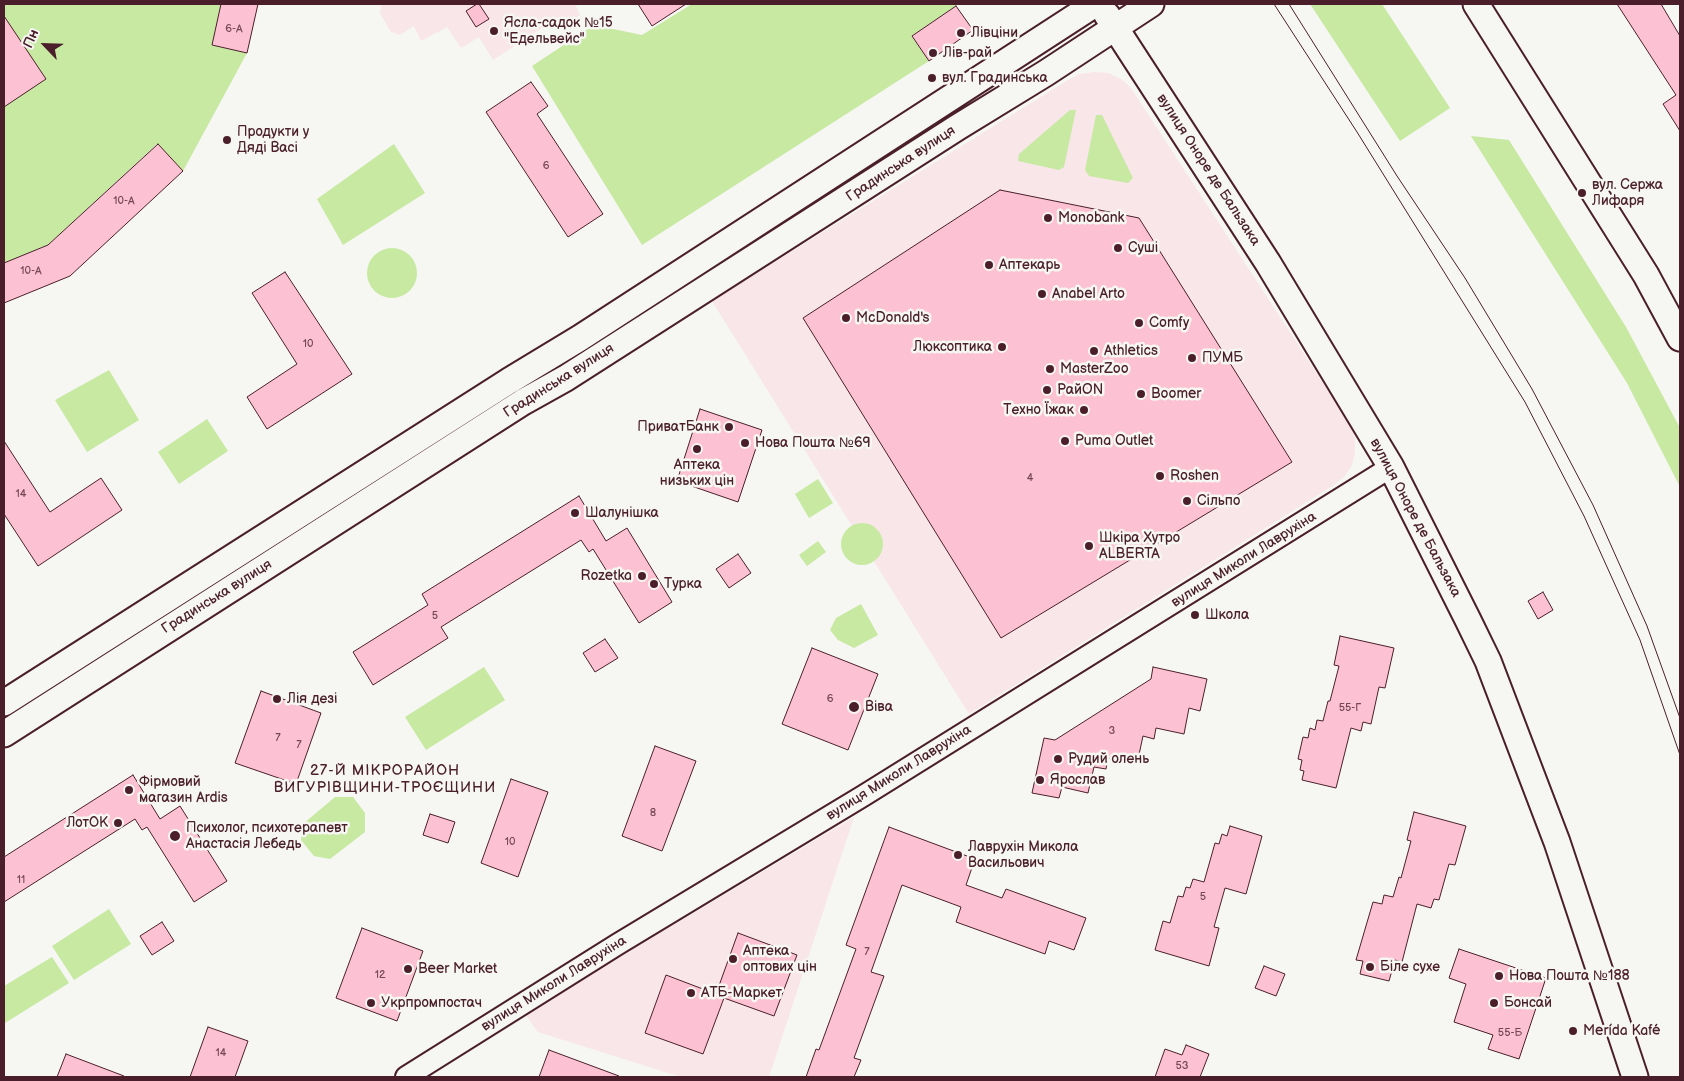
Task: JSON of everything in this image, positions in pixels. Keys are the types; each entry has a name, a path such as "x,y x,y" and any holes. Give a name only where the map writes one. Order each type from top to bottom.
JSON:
{"street":[{"name":"Градинська вулиця","path":"4,703 580,338 1095,4"},
{"name":"вулиця Оноре де Бальзака","path":"1101,4 1115,29 1268,263 1391,467 1488,661 1557,842 1635,1077"},
{"name":"Градинська вулиця","path":"4,734 498,418 575,372 1115,29 1151,4"},
{"path":"1476,4 1646,275 1680,338"},
{"name":"вулиця Миколи Лаврухіна","path":"406,1077 618,944 863,796 1391,467"}],"shaded area":[{"name":"Ясла-садок №15 \"Едельвейс\"","path":"575,4 580,15 557,29 542,28 493,60 479,37 461,48 447,27 421,41 414,26 400,35 391,32 380,13 381,5"},
{"path":"1108,73 1121,79 1131,88 1351,426 1355,438 1355,452 1352,465 1345,476 1334,485 969,714 712,301 1068,80 1080,74"},
{"path":"854,817 769,1077 681,1077 538,1032 525,1014"}],"green space":[{"path":"4,4 221,4 212,45 247,53 183,171 157,144 48,245 4,264"},
{"path":"692,4 955,4 956,6 912,36 929,61 642,245 532,66 594,25 642,35"},
{"path":"1310,4 1382,4 1450,108 1400,141"},
{"path":"1070,110 1076,110 1064,167 1059,170 1018,161 1019,154"},
{"path":"1096,115 1102,115 1133,178 1128,183 1089,176 1085,170"},
{"path":"1471,136 1509,140 1626,327 1680,428 1680,487 1627,383"},
{"path":"394,144 425,193 343,245 317,199"},
{"path":"387,248 397,248 410,255 417,268 417,278 410,291 397,298 387,298 378,294 371,287 367,278 367,268 371,259 378,252"},
{"path":"109,370 139,420 87,452 55,400"},
{"path":"207,419 228,451 179,484 158,452"},
{"path":"818,479 833,503 809,518 795,494"},
{"path":"858,523 866,523 877,529 883,544 877,559 866,565 858,565 847,559 841,548 841,540 847,529"},
{"path":"818,541 826,552 807,566 799,555"},
{"path":"861,604 878,635 854,648 838,640 830,630 836,618"},
{"path":"484,667 505,700 426,750 405,717"},
{"path":"335,797 353,797 365,813 365,832 330,859 314,856 301,840 303,824"},
{"path":"109,909 131,944 74,980 52,946"},
{"path":"52,957 69,983 5,1023 4,986"}],"building":[{"path":"221,4 258,4 247,53 212,45"},
{"path":"479,4 489,19 476,27 466,11"},
{"path":"638,4 686,4 652,26"},
{"path":"1617,4 1661,4 1680,36 1680,131 1663,104 1676,95"},
{"path":"956,6 973,30 929,61 912,36"},
{"path":"4,16 46,79 4,107"},
{"path":"531,82 548,106 537,114 603,214 568,237 486,112"},
{"path":"158,144 183,171 70,276 4,303 4,263 48,245"},
{"name":"РайON","path":"1000,190 1139,218 1292,462 1001,638 803,318"},
{"path":"285,272 352,374 267,429 247,397 297,364 252,293"},
{"path":"700,409 762,430 738,502 677,481"},
{"path":"4,441 50,512 101,478 122,510 38,566 4,514"},
{"path":"579,496 606,541 627,528 672,602 639,623 593,549 589,552 581,540 441,627 448,638 373,685 353,652 428,605 422,594"},
{"path":"738,554 751,573 729,588 716,569"},
{"path":"1543,592 1553,610 1538,619 1528,601"},
{"path":"1340,636 1394,648 1385,688 1379,687 1371,724 1363,722 1361,731 1351,728 1336,788 1302,780 1304,771 1300,770 1302,760 1298,759 1303,737 1308,738 1310,728 1315,730 1317,720 1323,721 1328,701 1330,701 1339,666 1334,665"},
{"path":"605,639 618,658 595,672 583,653"},
{"path":"812,648 878,674 848,750 782,724"},
{"path":"1153,667 1207,679 1200,711 1189,708 1184,734 1156,728 1154,739 1143,736 1137,764 1108,758 1106,769 1094,767 1088,793 1062,787 1059,798 1032,793 1044,738 1055,740 1151,679"},
{"path":"261,691 321,713 296,784 235,763"},
{"path":"655,746 696,761 662,851 622,836"},
{"path":"133,775 160,819 180,806 227,881 194,902 147,827 142,830 135,819 4,902 4,857"},
{"path":"511,779 548,792 518,877 481,863"},
{"path":"1414,812 1466,826 1455,865 1449,864 1439,900 1434,899 1431,908 1417,904 1402,962 1395,960 1389,981 1360,974 1363,961 1356,960 1373,902 1382,904 1384,895 1393,897 1399,877 1401,878 1411,841 1407,840"},
{"path":"430,814 455,822 448,843 423,835"},
{"path":"1230,826 1262,836 1246,894 1225,888 1214,927 1219,928 1209,966 1155,950 1163,921 1170,923 1178,896 1183,897 1186,887 1190,888 1193,879 1204,882 1215,843 1219,844 1222,834 1227,836"},
{"path":"889,827 975,859 966,885 1002,898 1006,889 1086,918 1074,950 1049,941 1045,954 956,922 961,907 902,885 871,972 884,976 854,1058 861,1060 854,1077 806,1077 816,1049 819,1050 856,949 846,945"},
{"path":"162,922 174,941 152,955 140,936"},
{"path":"362,928 423,951 397,1021 336,998"},
{"path":"738,933 797,955 774,1016 724,998 703,1054 645,1033 666,975 716,994"},
{"path":"1459,949 1546,978 1519,1059 1488,1049 1493,1035 1454,1022 1466,984 1449,978"},
{"path":"1264,966 1285,974 1276,996 1255,988"},
{"path":"208,1027 248,1041 235,1077 190,1077"},
{"path":"1186,1045 1209,1054 1200,1077 1155,1077 1165,1049 1182,1055"},
{"path":"549,1050 619,1076 619,1077 539,1077"},
{"path":"66,1054 124,1076 124,1077 57,1077"}],"tram line":[{"path":"1274,4 1357,132 1525,402 1584,516 1640,640 1680,755"},
{"path":"1289,4 1397,176 1465,278 1532,389 1593,505 1647,626 1680,718"}],"place":[{"name":"Ясла-садок №15 \"Едельвейс\"","path":"494,31"},
{"name":"Лівціни","path":"961,33"},
{"name":"Лів-рай","path":"933,53"},
{"name":"вул. Градинська","path":"932,78"},
{"name":"Продукти у Дяді Васі","path":"227,140"},
{"name":"вул. Сержа Лифаря","path":"1582,193"},
{"name":"Monobank","path":"1048,218"},
{"name":"Суші","path":"1118,248"},
{"name":"Аптекарь","path":"989,265"},
{"name":"Anabel Arto","path":"1042,294"},
{"name":"McDonald's","path":"846,318"},
{"name":"Comfy","path":"1139,323"},
{"name":"Люксоптика","path":"1002,347"},
{"name":"Athletics","path":"1094,351"},
{"name":"ПУМБ","path":"1192,358"},
{"name":"MasterZoo","path":"1050,369"},
{"name":"РайON","path":"1047,390"},
{"name":"Boomer","path":"1141,394"},
{"name":"Техно Їжак","path":"1084,410"},
{"name":"ПриватБанк","path":"729,427"},
{"name":"Puma Outlet","path":"1065,441"},
{"name":"Нова Пошта №69","path":"745,443"},
{"name":"Аптека низьких цін","path":"697,449"},
{"name":"Roshen","path":"1160,476"},
{"name":"Сільпо","path":"1187,501"},
{"name":"Шалунішка","path":"575,513"},
{"name":"Шкіра Хутро ALBERTA","path":"1089,546"},
{"name":"Rozetka","path":"642,576"},
{"name":"Турка","path":"654,584"},
{"name":"Школа","path":"1195,615"},
{"name":"Лія дезі","path":"277,699"},
{"name":"Віва","path":"854,707"},
{"name":"Рудий олень","path":"1058,759"},
{"name":"Ярослав","path":"1040,780"},
{"name":"Фірмовий магазин Ardis","path":"129,790"},
{"name":"ЛотОК","path":"118,823"},
{"name":"Психолог, психотерапевт Анастасія Лебедь","path":"175,836"},
{"name":"Лаврухін Микола Васильович","path":"958,855"},
{"name":"Аптека оптових цін","path":"733,959"},
{"name":"Біле сухе","path":"1370,967"},
{"name":"Beer Market","path":"408,969"},
{"name":"Нова Пошта №188","path":"1499,976"},
{"name":"АТБ-Маркет","path":"691,993"},
{"name":"Укрпромпостач","path":"371,1003"},
{"name":"Бонсай","path":"1494,1003"},
{"name":"Merída Kafé","path":"1573,1031"}],"district":[{"name":"27-Й МІКРОРАЙОН ВИГУРІВЩИНИ-ТРОЄЩИНИ","path":"385,780"}]}
